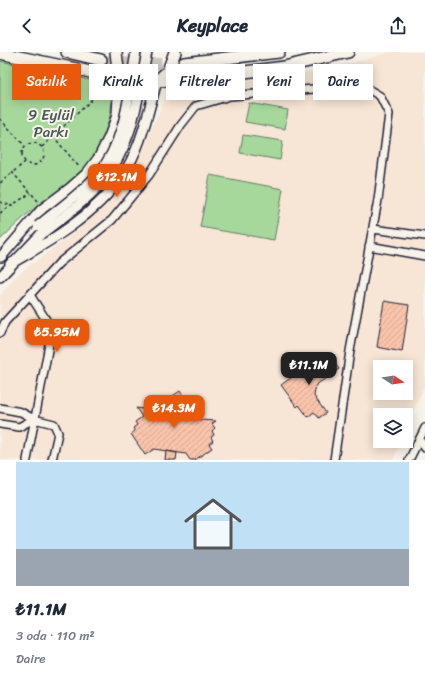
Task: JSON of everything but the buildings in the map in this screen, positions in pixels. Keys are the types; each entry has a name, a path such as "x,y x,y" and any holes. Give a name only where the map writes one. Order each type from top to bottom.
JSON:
{"main road":[{"path":"66,52 102,60"},
{"path":"116,52 117,64"},
{"path":"158,80 168,71 175,52"},
{"path":"184,63 279,52"},
{"path":"158,81 197,78 284,67 348,52"},
{"path":"0,53 89,72"}],"street":[{"path":"0,277 39,230 99,174 111,154 121,129 136,52"},
{"path":"1,257 86,198 102,182 118,161 131,127 147,52"},
{"path":"0,332 5,322 59,264 112,220 149,175 181,125 196,106 230,96 325,88 348,83 363,86 380,96 389,114 373,229 350,351 334,460"},
{"path":"1,257 44,208 85,174 99,157 109,137 116,115 117,100"},
{"path":"10,264 47,243 87,214 123,175 135,150 151,100"},
{"path":"373,229 425,236"},
{"path":"370,246 425,256"},
{"path":"27,460 52,329 30,295"},
{"path":"0,408 20,412 34,419 54,424 58,433 52,460"},
{"path":"0,424 18,427 34,419"},
{"path":"409,460 425,428"},
{"path":"420,440 425,448"}],"path":[{"path":"42,147 91,100"},
{"path":"0,119 24,146"},
{"path":"53,136 85,174"},
{"path":"35,142 42,147 44,154 41,161 31,165 25,162 21,156 24,146 35,142"},
{"path":"0,183 25,162"},
{"path":"12,172 44,208"},
{"path":"0,213 31,193"},
{"path":"0,202 12,206"}],"shaded area":[{"path":"390,52 425,52 425,384 413,412 413,408 373,408 373,448 398,448 393,460 0,460 0,296 15,277 80,228 130,178 165,98 166,100 245,100 245,81 253,80 253,100 305,100 305,72 313,71 313,100 373,100 373,64 345,64"}],"green space":[{"name":"9 Eylül Parkı","path":"0,61 14,64 12,64 12,100 81,100 81,78 89,80 89,100 111,100 108,125 91,161 68,183 31,211 0,240"},
{"path":"249,103 288,110 285,129 245,122"},
{"path":"243,135 283,141 280,160 240,153"},
{"path":"210,175 283,189 274,240 200,227"}],"tunnel":[{"path":"101,60 139,64 184,63"}]}
